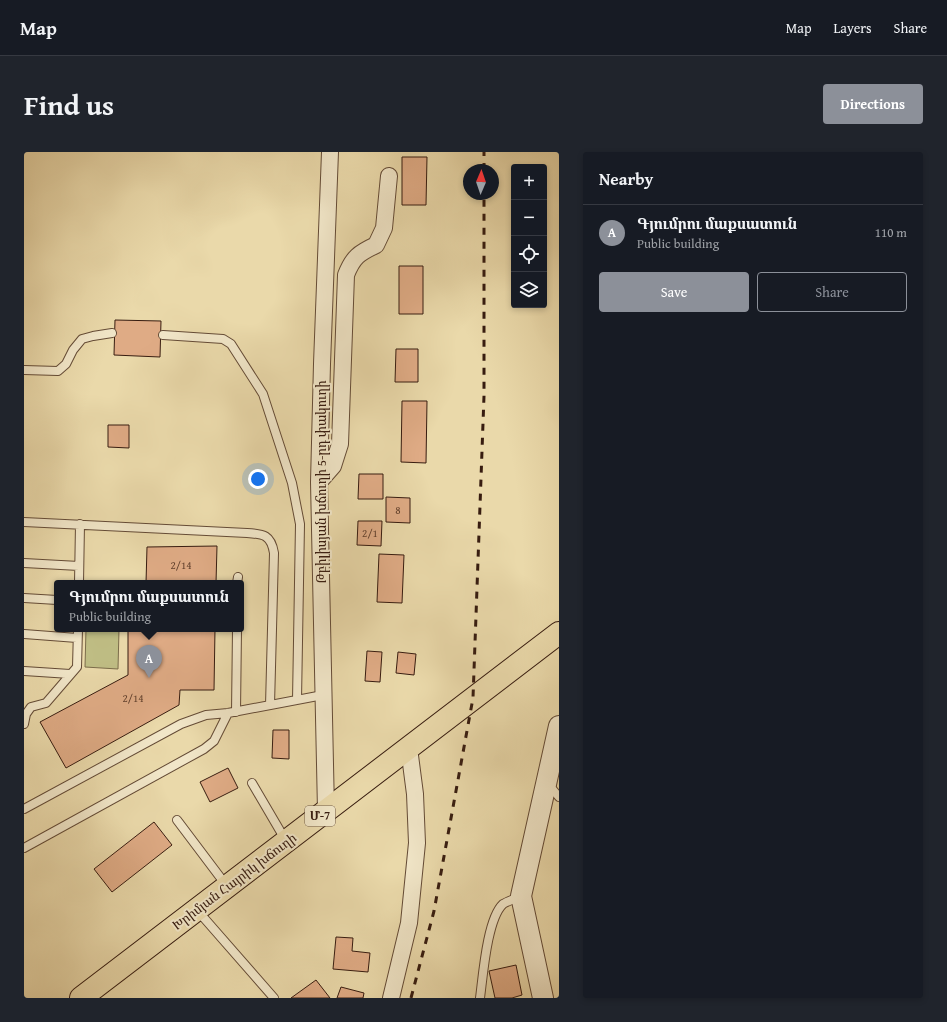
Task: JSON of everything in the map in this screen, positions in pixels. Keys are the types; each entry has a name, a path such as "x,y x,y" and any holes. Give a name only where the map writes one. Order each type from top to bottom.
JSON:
{"highway":[{"name":"Խրիմյան Հայրիկ խճուղի","path":"81,998 409,748 472,698 559,634"}],"street":[{"name":"Թբիլիսյան խճուղի 5-րդ փակուղի","path":"326,811 319,482 330,152"},
{"path":"319,482 333,466 340,444 346,275 351,263 364,251 376,245 384,228 389,176"},
{"path":"543,998 521,896 559,726"},
{"path":"391,998 409,923 417,843 409,748"}],"lane":[{"path":"24,370 58,371 66,364 73,350 82,339 112,333"},
{"path":"163,335 224,339 231,344 263,394 292,483 300,524 297,700"},
{"path":"24,522 262,534 268,537 272,544 274,553 270,705"},
{"path":"79,580 80,524"},
{"path":"24,563 79,566"},
{"path":"24,598 54,600"},
{"path":"24,724 28,707 46,703 77,667 78,632"},
{"path":"24,848 204,749 214,741 232,712 237,632"},
{"path":"24,634 77,638"},
{"path":"24,671 70,674"},
{"path":"24,809 181,724 206,716 323,695"},
{"path":"547,782 559,797"},
{"path":"252,783 287,841"},
{"path":"177,820 227,887"},
{"path":"480,998 490,930 495,914 504,904 521,896"},
{"path":"197,910 274,998"}],"shaded area":[{"path":"86,632 119,632 118,669 85,667"}],"building":[{"path":"402,157 427,157 426,205 402,205"},
{"path":"399,266 423,266 423,314 399,314"},
{"path":"115,320 161,321 160,357 114,355"},
{"path":"396,349 418,349 418,382 395,382"},
{"path":"402,401 427,401 426,463 401,462"},
{"path":"108,425 129,425 129,448 108,447"},
{"path":"359,474 383,474 383,499 358,499"},
{"path":"386,497 410,498 410,523 386,522"},
{"path":"358,521 382,521 381,546 357,545"},
{"path":"217,546 216,580 146,580 147,547"},
{"path":"379,554 404,555 402,603 377,602"},
{"path":"128,632 215,632 214,690 180,690 179,705 66,768 40,722 128,675"},
{"path":"367,651 382,652 380,682 365,681"},
{"path":"398,652 416,654 414,675 396,673"},
{"path":"273,730 289,730 289,759 272,758"},
{"path":"228,768 238,788 210,802 200,782"},
{"path":"154,822 172,845 112,892 94,869"},
{"path":"336,937 353,938 352,951 370,953 368,972 333,969"},
{"path":"516,965 522,995 512,998 495,998 489,971"},
{"path":"316,980 330,998 291,998"},
{"path":"341,987 364,993 363,998 337,998"}],"railway":[{"path":"484,152 484,164"},
{"path":"411,998 434,911 473,698 484,396 484,200"}],"place":[{"name":"Գյումրու մաքսատուն","path":"149,678"}]}
